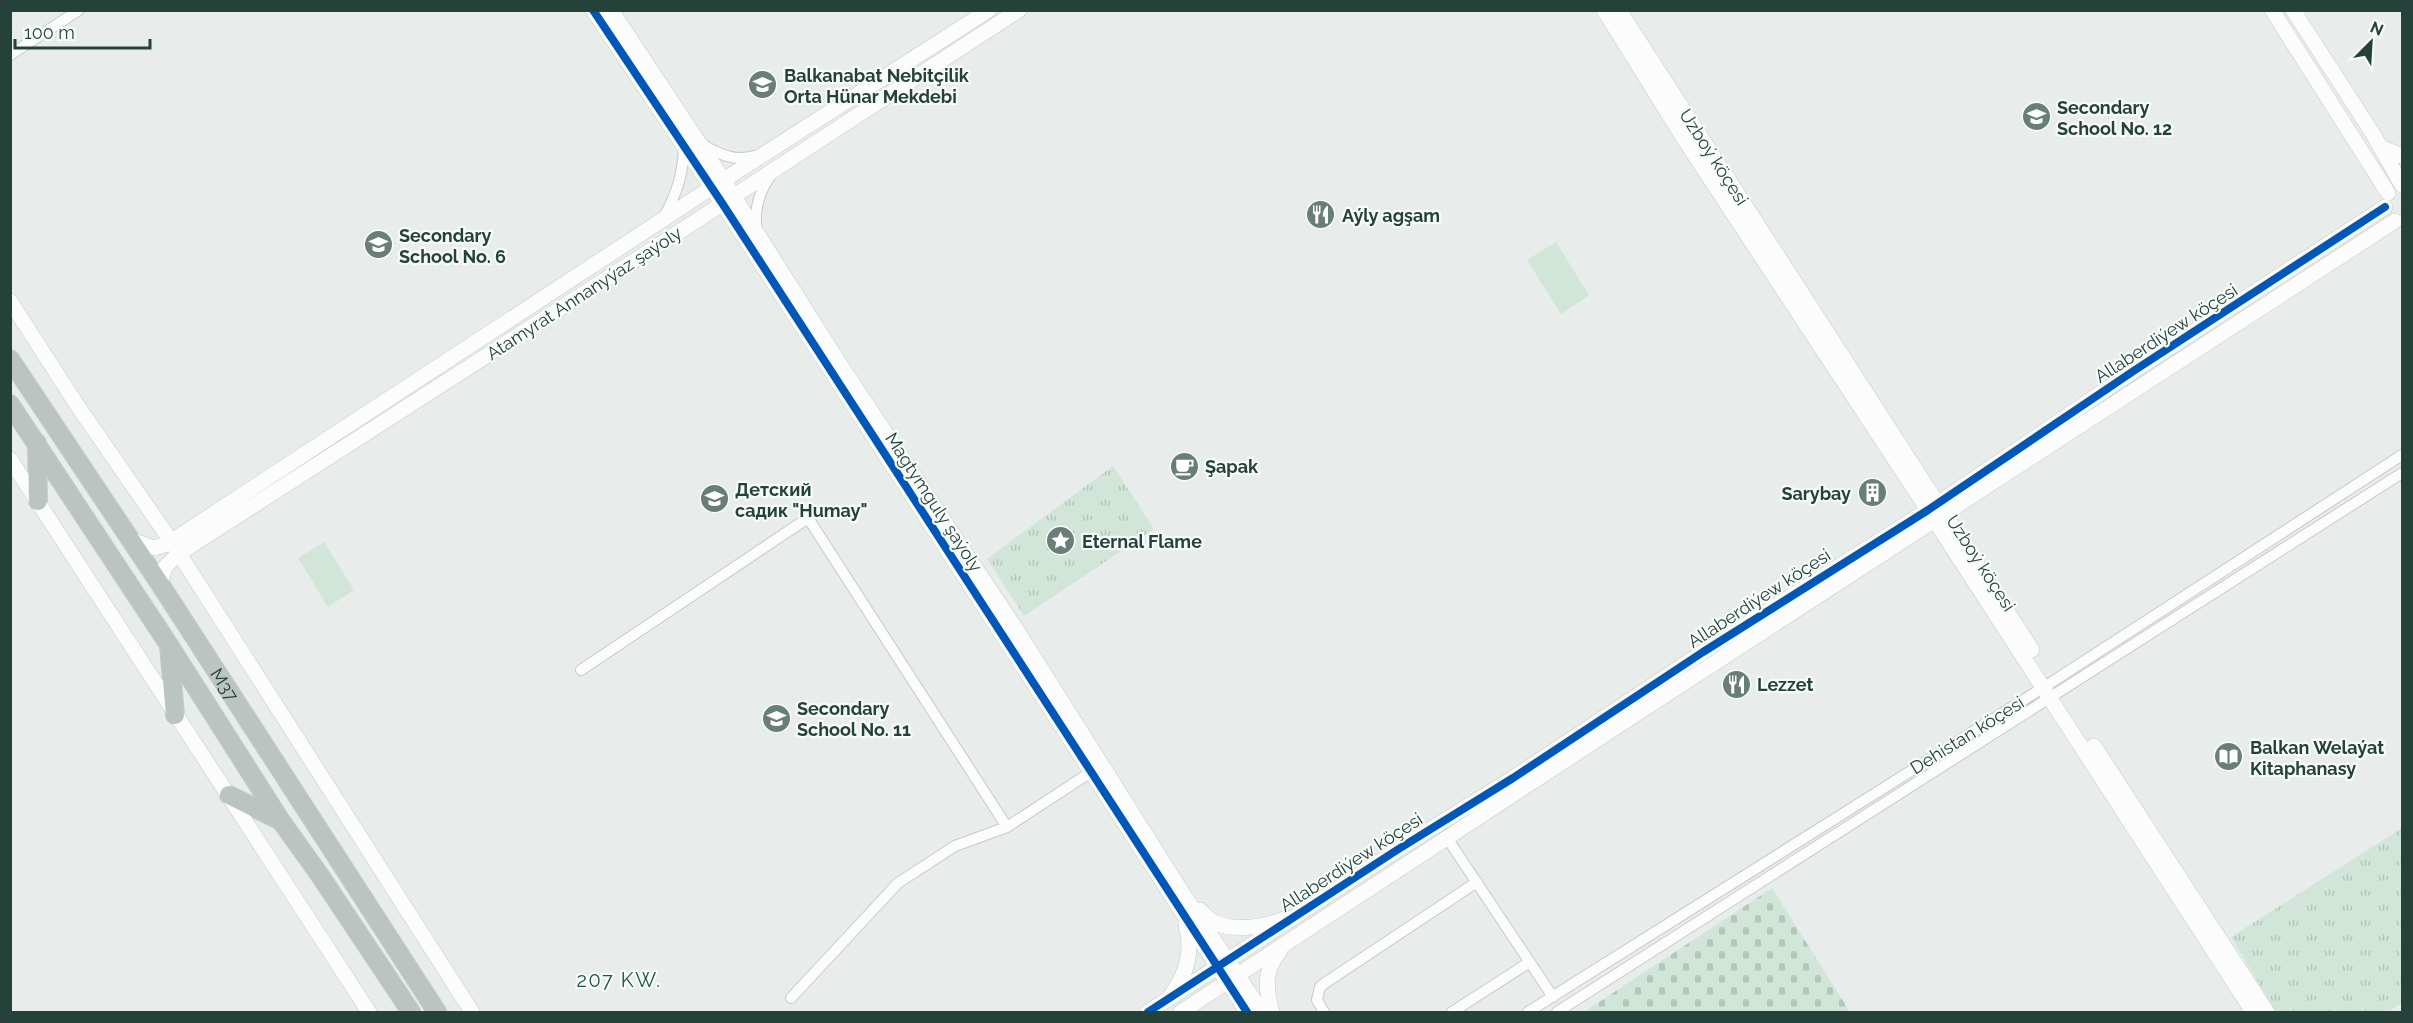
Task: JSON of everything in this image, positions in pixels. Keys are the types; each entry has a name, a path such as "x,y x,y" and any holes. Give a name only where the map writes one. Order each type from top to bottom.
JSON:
{"highway":[{"name":"M37","path":"10,359 160,584 437,1012"},
{"name":"M37","path":"10,404 169,645 281,821 411,1012"},
{"path":"37,443 38,501"},
{"path":"169,645 175,715"},
{"path":"229,795 281,821"}],"street":[{"path":"10,55 79,10"},
{"name":"Magtymguly şaýoly","path":"593,10 718,184 1184,916 1223,964"},
{"name":"Magtymguly şaýoly","path":"611,10 691,144"},
{"name":"Atamyrat Annanyýaz şaýoly","path":"160,584 174,548 662,220 989,10"},
{"name":"Atamyrat Annanyýaz şaýoly","path":"129,539 158,548 174,548 662,243 1019,10"},
{"name":"Uzboý köçesi","path":"1604,10 1686,142 1936,511"},
{"name":"Uzboý köçesi","path":"1619,10 2253,1012"},
{"path":"2272,10 2387,200 2388,215 2399,223"},
{"path":"2293,10 2402,185"},
{"path":"662,220 679,186 691,144 732,158 746,159 772,150"},
{"path":"2380,147 2403,156"},
{"path":"758,236 755,223 756,207 768,180 779,167"},
{"name":"Allaberdiýew köçesi","path":"1181,1012 1447,838 1936,511 2387,200 2402,185"},
{"name":"Magtymguly şaýoly","path":"728,200 758,236 841,366 1022,639 1185,897 1223,964 1262,1012"},
{"name":"Allaberdiýew köçesi","path":"1148,1012 1513,778 1703,652 1936,511 2399,223"},
{"path":"10,301 174,548 472,1012"},
{"name":"Dehistan köçesi","path":"1557,1012 2051,690 2403,455"},
{"path":"10,459 369,1012"},
{"name":"Dehistan köçesi","path":"1528,1012 2403,473"},
{"path":"581,670 808,518 1007,827"},
{"name":"Uzboý köçesi","path":"2051,690 2267,1012"},
{"path":"791,998 898,883 955,846 1007,827 1091,772"},
{"path":"1447,838 1553,997"},
{"path":"1324,1012 1317,1000 1320,987 1477,882"},
{"path":"1185,897 1214,922 1228,926 1253,926 1279,921 1316,903"},
{"path":"1168,1000 1179,984 1189,957 1188,929 1184,916"},
{"path":"1272,1012 1266,990 1268,972 1270,962 1284,945"},
{"path":"1452,1012 1530,962"},
{"name":"Magtymguly şaýoly","path":"1233,979 1247,1012"}],"green space":[{"path":"1556,242 1589,295 1561,314 1527,260"},
{"path":"1113,466 1154,529 1024,616 987,559"},
{"path":"324,542 354,590 328,607 298,558"},
{"path":"2402,828 2402,1003 2388,1012 2276,1012 2231,937"},
{"path":"1772,888 1850,1012 1584,1012"}],"cycle path":[{"path":"593,10 722,203 1247,1012"},
{"path":"1148,1012 1397,850 1513,778 1703,652 1928,510 2135,370 2385,207"}],"place":[{"name":"Balkanabat Nebitçilik Orta Hünar Mekdebi","path":"763,85"},
{"name":"Secondary School No. 12","path":"2036,117"},
{"name":"Aýly agşam","path":"1321,215"},
{"name":"Secondary School No. 6","path":"378,245"},
{"name":"Şapak","path":"1184,466"},
{"name":"Sarybay","path":"1872,493"},
{"name":"Детский садик \"Humay\"","path":"714,499"},
{"name":"Eternal Flame","path":"1061,541"},
{"name":"Lezzet","path":"1736,684"},
{"name":"Secondary School No. 11","path":"776,718"},
{"name":"Balkan Welaýat Kitaphanasy","path":"2229,757"}],"district":[{"name":"207 KW.","path":"619,980"}]}
